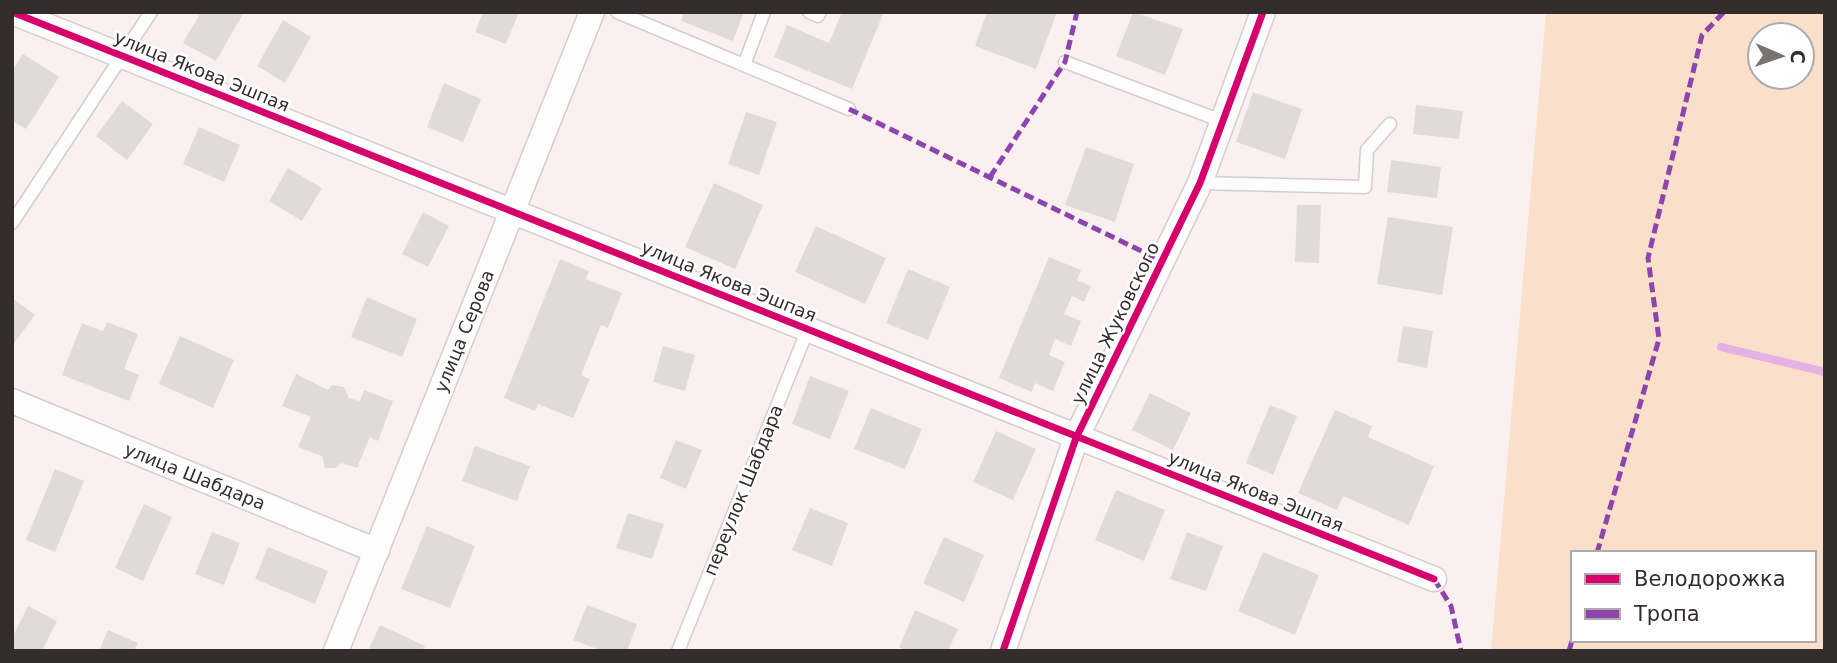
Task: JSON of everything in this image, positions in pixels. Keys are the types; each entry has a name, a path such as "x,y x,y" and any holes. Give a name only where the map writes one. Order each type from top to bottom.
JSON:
{"street":[{"name":"улица Якова Эшпая","path":"12,12 1434,579"},
{"name":"улица Серова","path":"337,651 592,12"},
{"name":"улица Жуковского","path":"1003,651 1076,438 1200,183 1263,12"},
{"name":"улица Шабдара","path":"12,401 377,551"}],"lane":[{"path":"12,223 151,12"},
{"path":"617,12 849,109"},
{"path":"744,65 764,12"},
{"path":"809,12 818,16 820,12"},
{"path":"1065,62 1223,121"},
{"path":"1200,183 1364,187 1367,150 1390,124"},
{"name":"переулок Шабдара","path":"678,651 808,329"}],"shaded area":[{"path":"1546,12 1825,12 1825,651 1491,651"}],"building":[{"path":"201,12 244,12 216,61 183,43"},
{"path":"483,12 519,12 506,44 475,32"},
{"path":"684,12 744,12 733,41 681,21"},
{"path":"842,12 884,12 852,89 774,57 787,25 829,43"},
{"path":"987,12 1057,12 1036,69 975,46"},
{"path":"1133,12 1183,29 1165,75 1116,56"},
{"path":"283,20 311,37 285,83 257,66"},
{"path":"23,54 59,77 26,129 12,121 12,71"},
{"path":"444,83 481,99 463,142 427,127"},
{"path":"1253,92 1302,109 1285,159 1236,142"},
{"path":"122,101 153,124 127,160 96,136"},
{"path":"1416,105 1463,111 1459,139 1413,134"},
{"path":"746,112 777,122 759,175 728,164"},
{"path":"199,127 240,145 224,182 183,164"},
{"path":"1086,147 1134,164 1115,222 1065,205"},
{"path":"1391,160 1441,167 1437,198 1387,192"},
{"path":"288,168 322,188 302,221 269,201"},
{"path":"714,183 763,205 735,269 685,247"},
{"path":"1297,205 1321,205 1319,263 1295,262"},
{"path":"423,212 449,226 428,267 402,254"},
{"path":"1388,217 1453,227 1442,295 1377,284"},
{"path":"816,226 886,258 865,304 795,272"},
{"path":"1049,257 1081,270 1077,280 1091,286 1084,302 1072,296 1064,314 1081,321 1071,346 1055,339 1049,355 1065,362 1053,391 1035,383 1032,392 999,378"},
{"path":"560,259 589,271 586,279 622,293 608,328 601,325 581,375 590,379 573,418 538,404 535,411 504,398"},
{"path":"908,269 950,287 928,340 886,323"},
{"path":"367,297 417,319 402,357 351,337"},
{"path":"12,298 35,315 12,346"},
{"path":"107,322 138,334 124,369 139,375 129,401 62,375 82,323 103,331"},
{"path":"1403,326 1433,331 1427,368 1397,362"},
{"path":"180,336 234,360 213,408 159,384"},
{"path":"663,346 695,355 685,391 653,382"},
{"path":"296,374 328,390 332,385 344,387 349,398 360,401 364,390 393,401 378,441 370,437 357,468 341,463 336,468 325,468 322,456 298,447 311,417 282,406"},
{"path":"810,376 849,391 830,439 792,424"},
{"path":"1150,393 1191,413 1173,450 1132,430"},
{"path":"1270,405 1297,416 1273,475 1246,463"},
{"path":"871,408 922,429 905,469 854,449"},
{"path":"1335,410 1372,426 1368,437 1434,466 1409,525 1343,496 1337,510 1298,493"},
{"path":"996,431 1036,449 1013,500 973,482"},
{"path":"676,440 702,450 686,489 660,478"},
{"path":"475,446 530,466 517,501 462,481"},
{"path":"55,469 84,481 55,552 26,540"},
{"path":"1116,490 1165,510 1144,561 1095,540"},
{"path":"144,504 172,517 143,581 115,568"},
{"path":"810,508 848,523 832,566 792,550"},
{"path":"628,513 664,524 652,559 616,548"},
{"path":"427,526 475,546 450,608 401,589"},
{"path":"212,532 240,543 224,585 195,574"},
{"path":"1187,532 1223,546 1206,591 1170,579"},
{"path":"944,537 984,555 964,602 923,583"},
{"path":"268,547 328,571 315,604 255,579"},
{"path":"1263,552 1319,575 1295,635 1238,611"},
{"path":"587,605 637,624 627,651 603,651 573,640"},
{"path":"28,606 57,621 42,651 12,651 12,638"},
{"path":"915,610 958,629 948,651 907,651 899,647"},
{"path":"380,625 425,646 423,651 368,651"},
{"path":"108,630 138,643 134,651 99,651"}],"waterway":[{"path":"1721,347 1825,372"}],"marked path":[{"path":"990,177 1065,62 1077,12"},
{"path":"1598,551 1659,339 1648,258 1702,35 1724,12"},
{"path":"849,109 1162,261"},
{"path":"1434,579 1451,606 1461,651"},
{"path":"1569,651 1572,642"}],"cycle path":[{"path":"12,12 1434,579"},
{"path":"1003,651 1076,438 1200,183 1263,12"}]}
